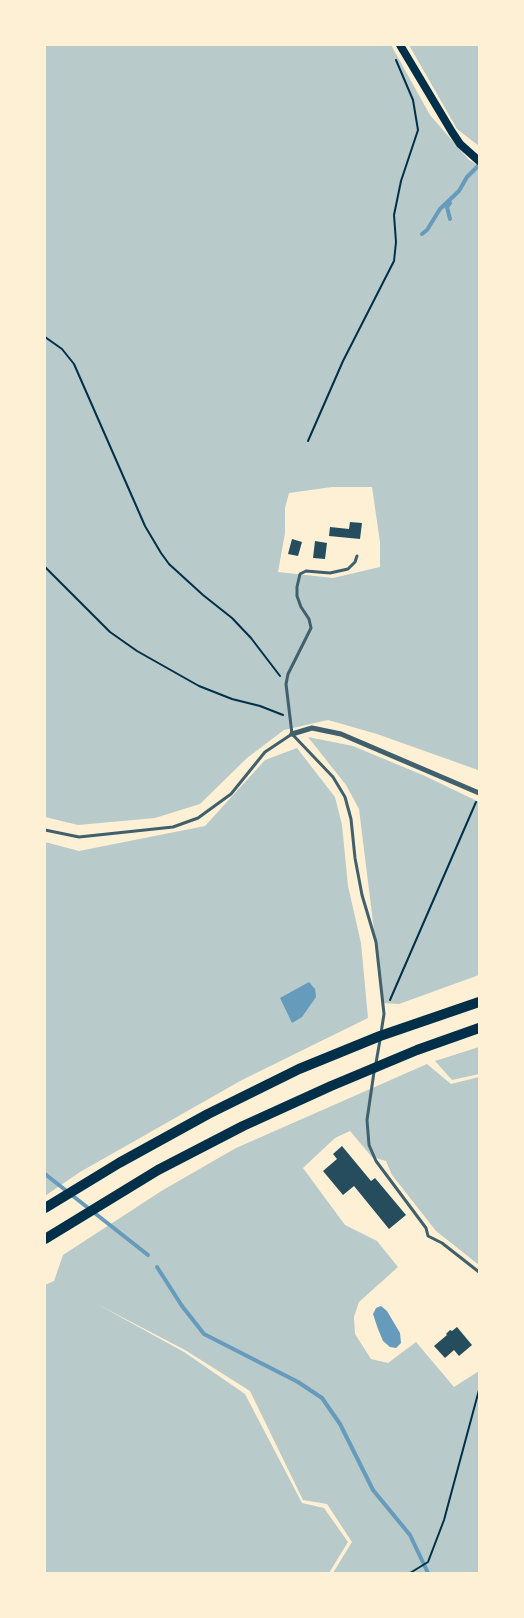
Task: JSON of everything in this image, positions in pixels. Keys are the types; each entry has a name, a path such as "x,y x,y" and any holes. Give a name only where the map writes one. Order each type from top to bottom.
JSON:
{"highway":[{"path":"45,1208 118,1163 208,1114 299,1069 380,1036 476,1003"},
{"path":"45,1239 158,1170 243,1126 385,1064 479,1028"}],"main road":[{"path":"400,45 456,138 479,161"}],"street":[{"path":"292,734 312,728 340,734 479,794"}],"lane":[{"path":"357,556 348,569 330,573 306,571 300,574 297,596 311,628 288,674 286,684 292,734 333,777 345,797 351,819 362,895 376,942 384,1014 368,1104 369,1145 375,1161 426,1228 428,1236 442,1243 479,1272"},
{"path":"45,830 79,837 173,827 198,818 231,794 265,752 292,734"}],"path":[{"path":"308,441 344,361 394,261 396,242 394,215 418,130 413,100 394,56"},
{"path":"45,337 62,350 74,364 145,526 161,553 169,564 202,595 252,638 286,684"},
{"path":"45,567 110,632 137,651 199,686 291,718"},
{"path":"384,1014 479,794"},
{"path":"410,1573 428,1562 444,1520 479,1390"}],"shaded area":[{"path":"45,45 391,45 430,115 469,160 479,166 478,770 377,734 328,720 284,730 247,758 200,804 155,818 78,825 45,817","holes":["332,487 372,487 380,542 380,567 333,578 278,572 285,533 285,508 289,493"]},
{"path":"409,45 479,45 479,146 457,129"},
{"path":"308,737 353,746 425,776 479,802 479,975 399,1004 383,1003 359,809 346,785"},
{"path":"297,748 335,797 342,825 348,886 361,943 368,1018 242,1080 80,1172 45,1196 45,842 79,851 205,826 265,760"},
{"path":"479,1047 479,1074 452,1080 435,1061"},
{"path":"427,1064 451,1084 479,1077 479,1265 436,1231 392,1175 386,1161 372,1157 350,1131 335,1138 303,1168 345,1225 377,1241 398,1267 359,1302 354,1317 355,1334 371,1359 388,1363 416,1342 454,1387 479,1371 479,1573 333,1573 352,1542 327,1504 303,1500 250,1391 185,1350 95,1303 184,1352 245,1394 302,1503 324,1508 348,1542 329,1573 45,1573 45,1285 54,1281 63,1255 163,1190 236,1148"}],"water":[{"path":"309,982 315,989 316,997 302,1017 292,1023 280,998"},
{"path":"381,1306 387,1311 400,1333 401,1343 396,1348 390,1347 383,1341 378,1329 373,1314 376,1308"}],"building":[{"path":"350,522 362,523 360,539 329,536 330,527 349,529"},
{"path":"292,539 302,542 298,556 288,554"},
{"path":"315,541 327,543 325,559 313,558"},
{"path":"342,1146 371,1181 375,1178 406,1215 389,1229 354,1186 343,1195 323,1171 337,1159 333,1154"},
{"path":"457,1327 472,1345 459,1356 454,1350 445,1358 434,1346 450,1330"}],"waterway":[{"path":"422,234 440,209 459,191 467,177 479,165"},
{"path":"450,203 447,207 450,219"},
{"path":"45,1174 148,1255"},
{"path":"157,1267 182,1306 204,1334 298,1382 322,1398 340,1424 373,1490 410,1535 428,1573"}]}
